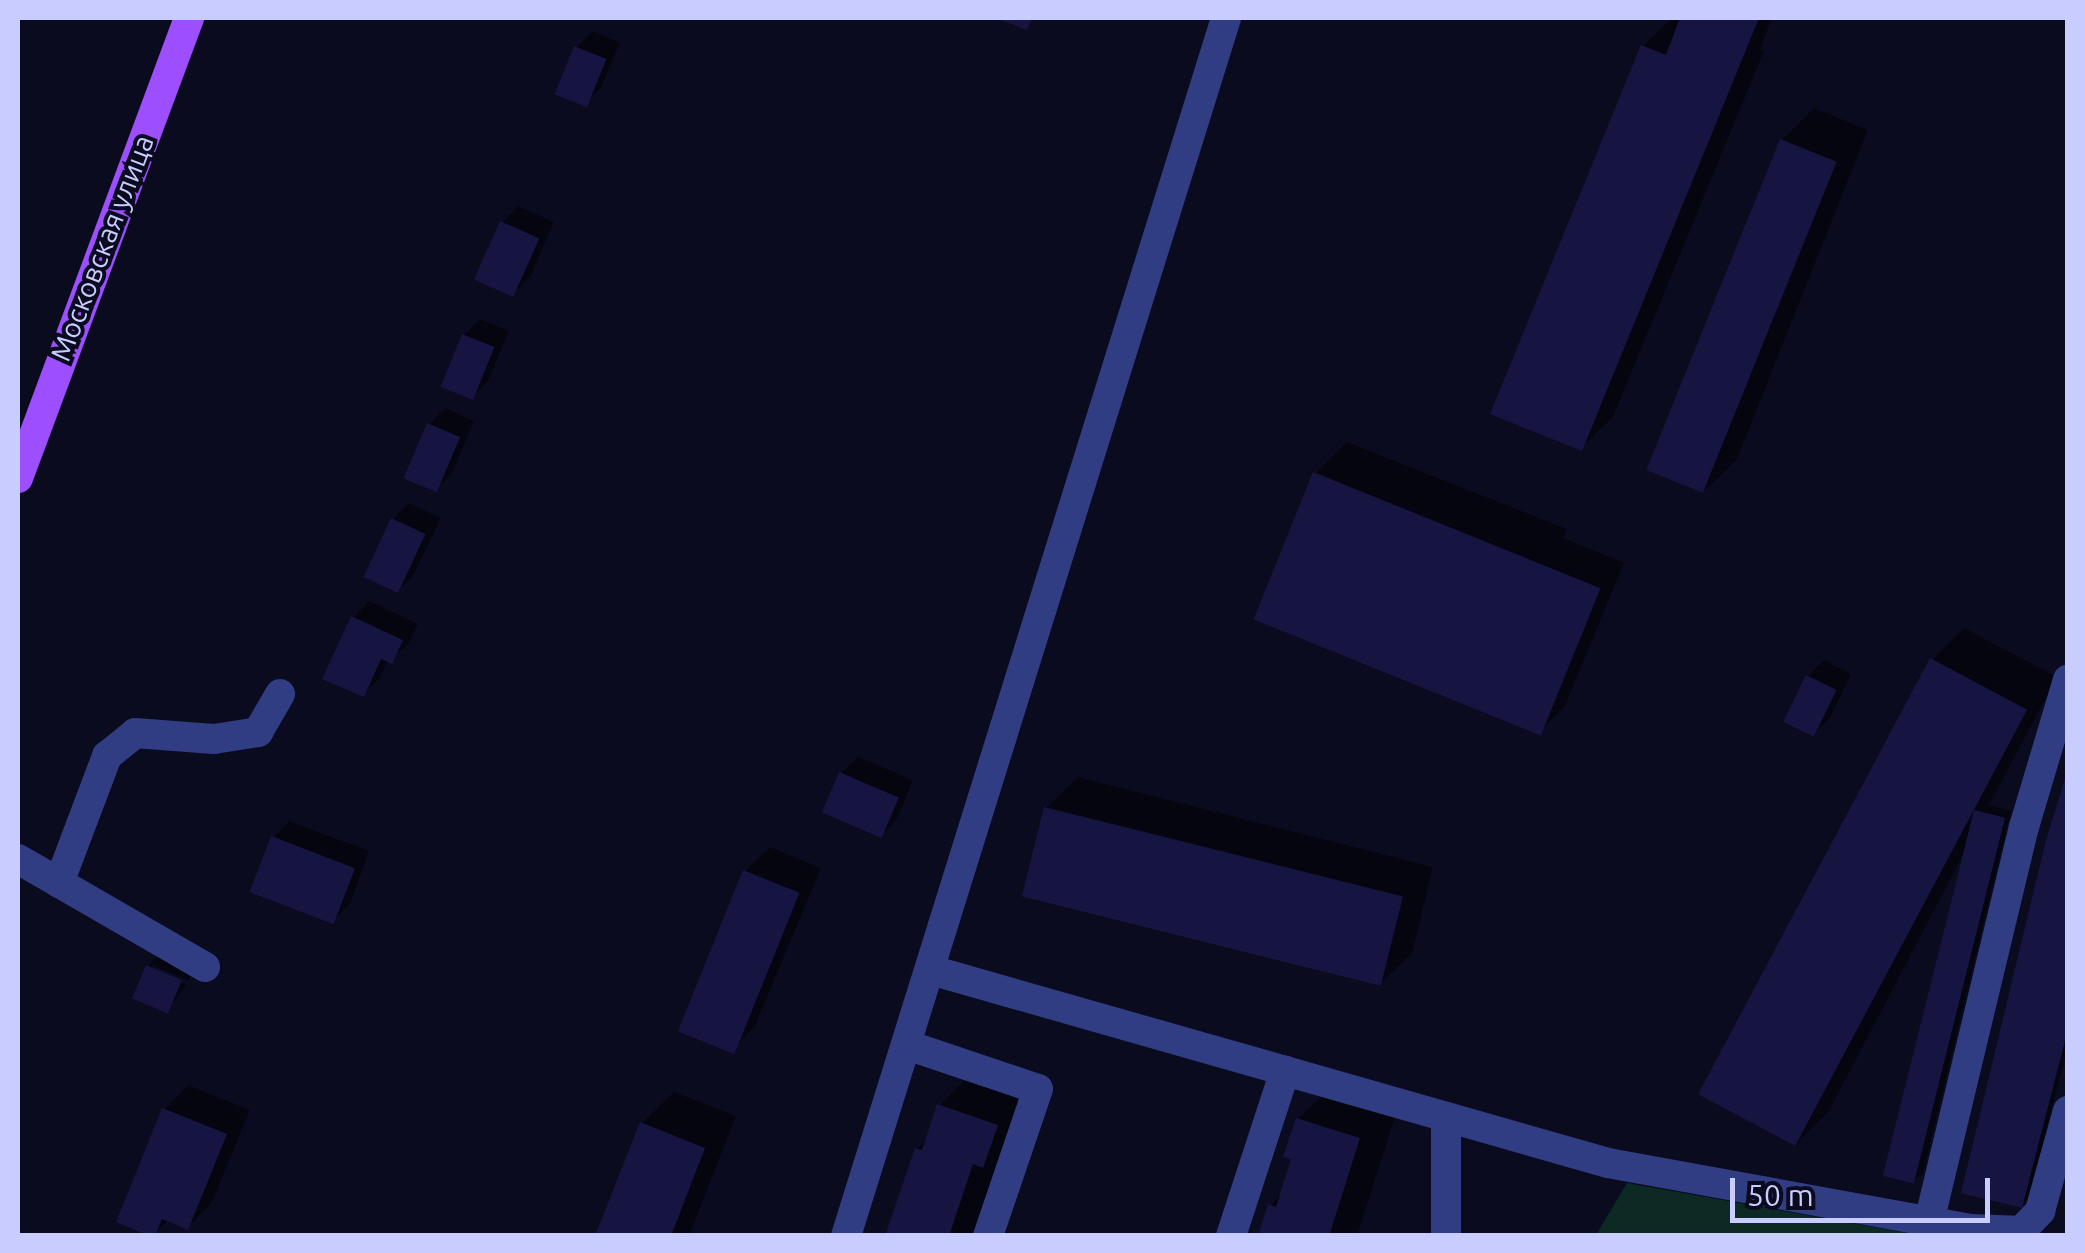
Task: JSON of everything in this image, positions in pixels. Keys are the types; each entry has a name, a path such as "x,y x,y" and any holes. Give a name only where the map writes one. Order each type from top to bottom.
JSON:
{"main road":[{"name":"Московская улица","path":"18,478 189,18"}],"street":[{"path":"846,1236 1226,18"},
{"path":"1928,1222 2024,827 2068,679"},
{"path":"59,883 108,756 135,733 214,739 258,732 280,694"},
{"path":"18,860 204,967"},
{"path":"931,970 1608,1163 1928,1222 2021,1231 2040,1211 2068,1111"},
{"path":"907,1045 1038,1089 988,1236"},
{"path":"1232,1236 1285,1070"},
{"path":"1446,1117 1446,1236"}],"green space":[{"path":"1627,1183 1918,1235 1596,1235"}],"building":[{"path":"996,18 1032,18 1027,30"},
{"path":"1680,18 1759,18 1582,451 1490,414 1641,45 1666,55"},
{"path":"574,46 606,59 587,107 555,94"},
{"path":"1780,139 1837,162 1703,493 1646,470"},
{"path":"500,221 539,238 513,297 474,279"},
{"path":"462,334 494,347 473,400 441,387"},
{"path":"427,423 460,437 437,492 404,478"},
{"path":"1313,472 1600,588 1541,736 1253,619"},
{"path":"391,518 425,534 398,593 364,577"},
{"path":"351,616 403,640 392,664 381,659 364,697 322,679"},
{"path":"1930,658 2027,710 1795,1146 1698,1094"},
{"path":"1806,675 1837,690 1814,737 1783,722"},
{"path":"2068,769 2068,1029 2022,1208 1961,1193 2046,840"},
{"path":"839,772 899,797 882,838 822,813"},
{"path":"1044,807 1403,897 1381,986 1022,896"},
{"path":"1974,810 2005,818 1914,1184 1883,1176"},
{"path":"271,836 355,868 334,924 249,892"},
{"path":"743,870 800,893 734,1054 678,1031"},
{"path":"146,965 182,980 168,1013 132,998"},
{"path":"937,1104 998,1125 983,1168 973,1164 949,1236 885,1236 915,1148 922,1150"},
{"path":"162,1108 227,1134 188,1230 162,1219 155,1236 150,1236 116,1222"},
{"path":"1296,1118 1360,1138 1329,1236 1258,1236 1268,1204 1276,1207 1291,1159 1283,1157"},
{"path":"640,1122 705,1148 671,1236 595,1236"}]}
